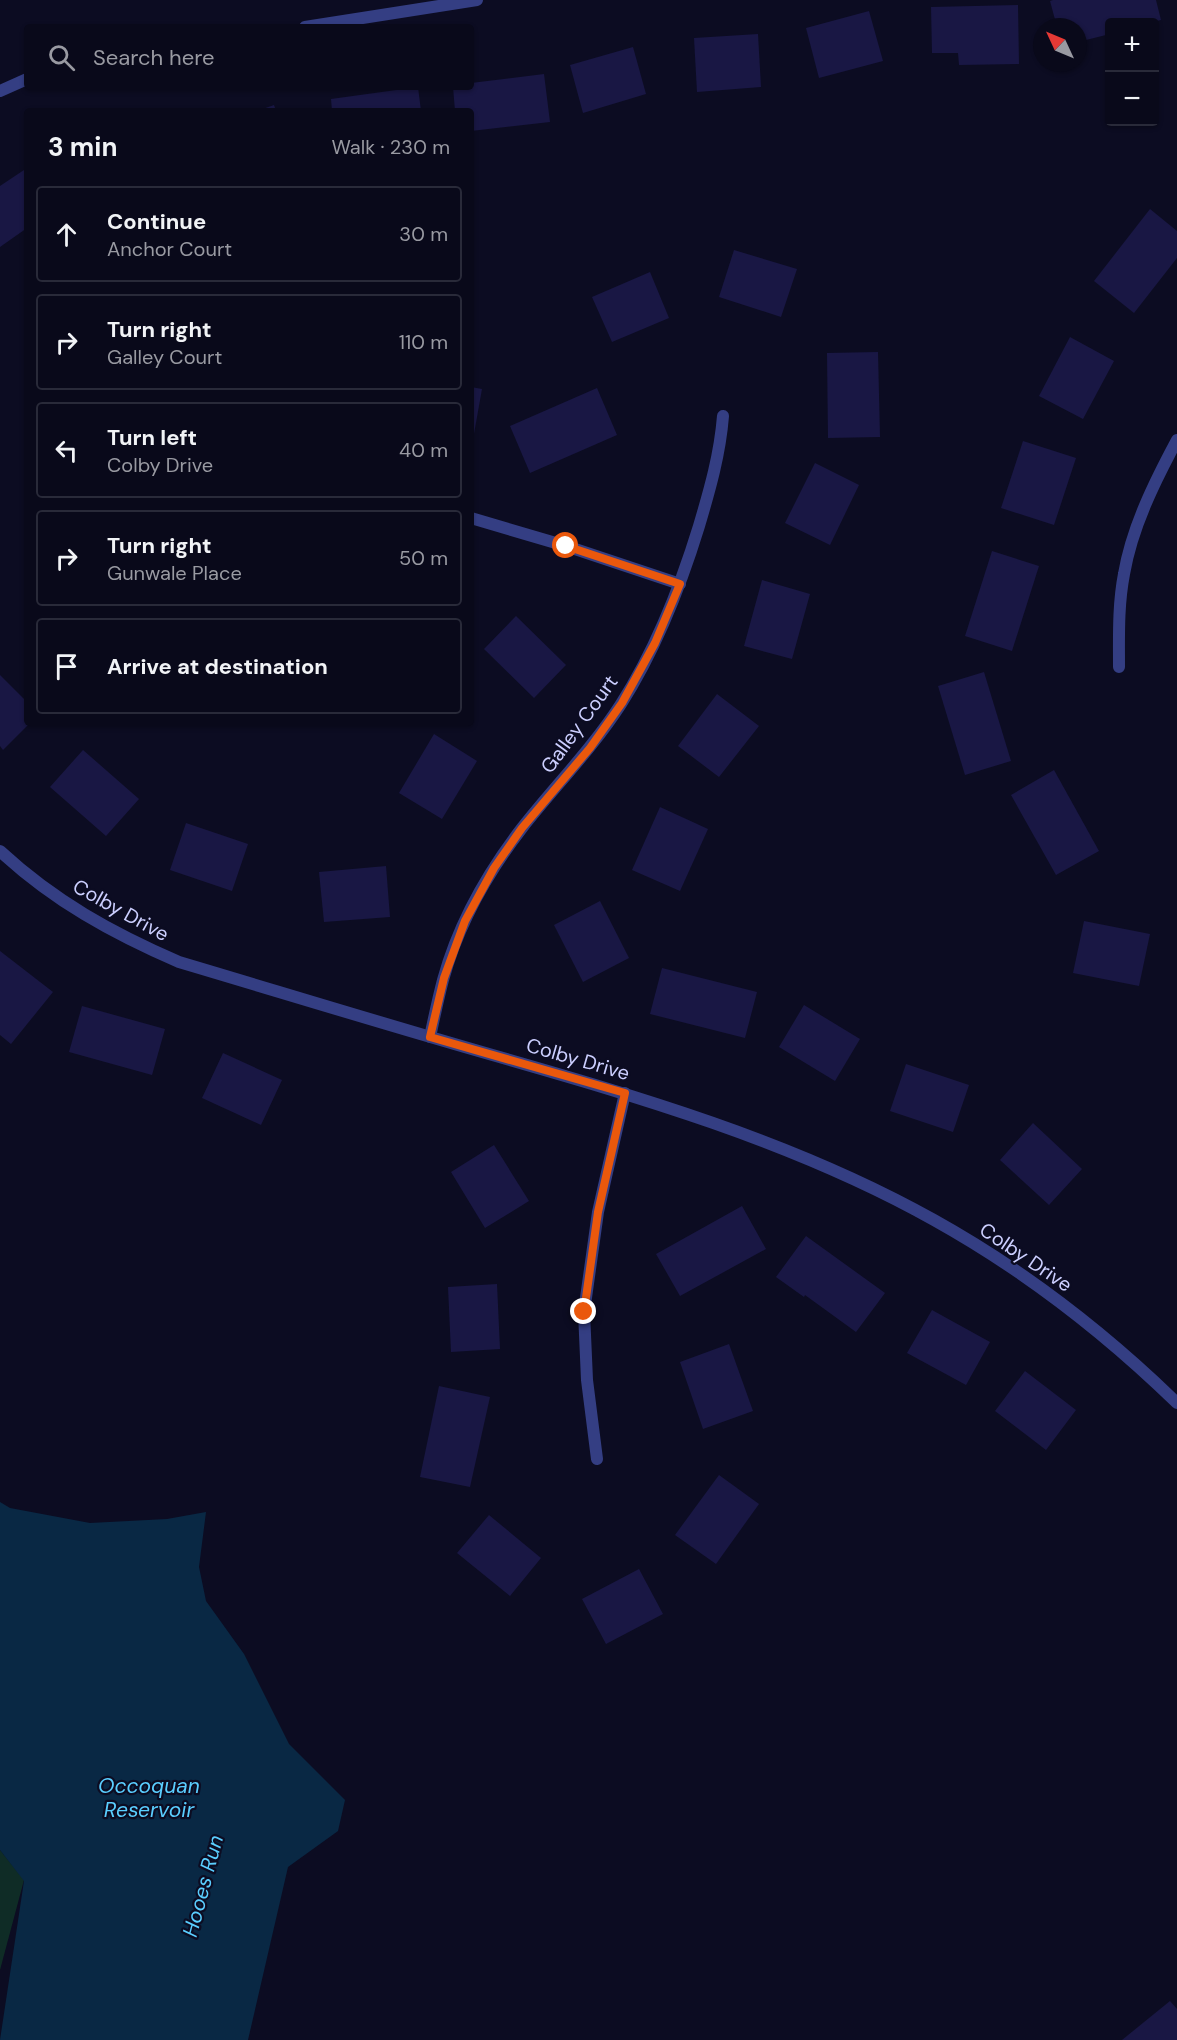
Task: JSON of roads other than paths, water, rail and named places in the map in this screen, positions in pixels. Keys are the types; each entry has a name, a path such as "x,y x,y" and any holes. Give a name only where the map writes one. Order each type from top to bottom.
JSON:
{"street":[{"path":"324,24 477,0"},
{"path":"0,91 24,80"},
{"name":"Galley Court","path":"430,1037 444,978 465,921 494,868 522,828 590,748 622,703 655,643 680,584 713,479 721,441 723,416"},
{"path":"1119,667 1119,614 1124,572 1138,525 1159,473 1177,440"},
{"path":"474,519 566,546 680,584"},
{"name":"Colby Drive","path":"0,851 24,874 76,911 132,942 170,958 625,1093 752,1137 863,1184 935,1220 1030,1280 1081,1318 1177,1402"},
{"path":"597,1459 587,1380 584,1312 598,1212 625,1093"}],"water":[{"name":"Occoquan Reservoir","path":"0,1502 10,1508 90,1523 167,1519 206,1512 199,1567 206,1601 244,1654 289,1744 345,1800 338,1831 288,1867 248,2040 0,2040 24,1881 0,1850"}],"water label":[{"name":"Hooes Run","path":"203,1886"}]}
